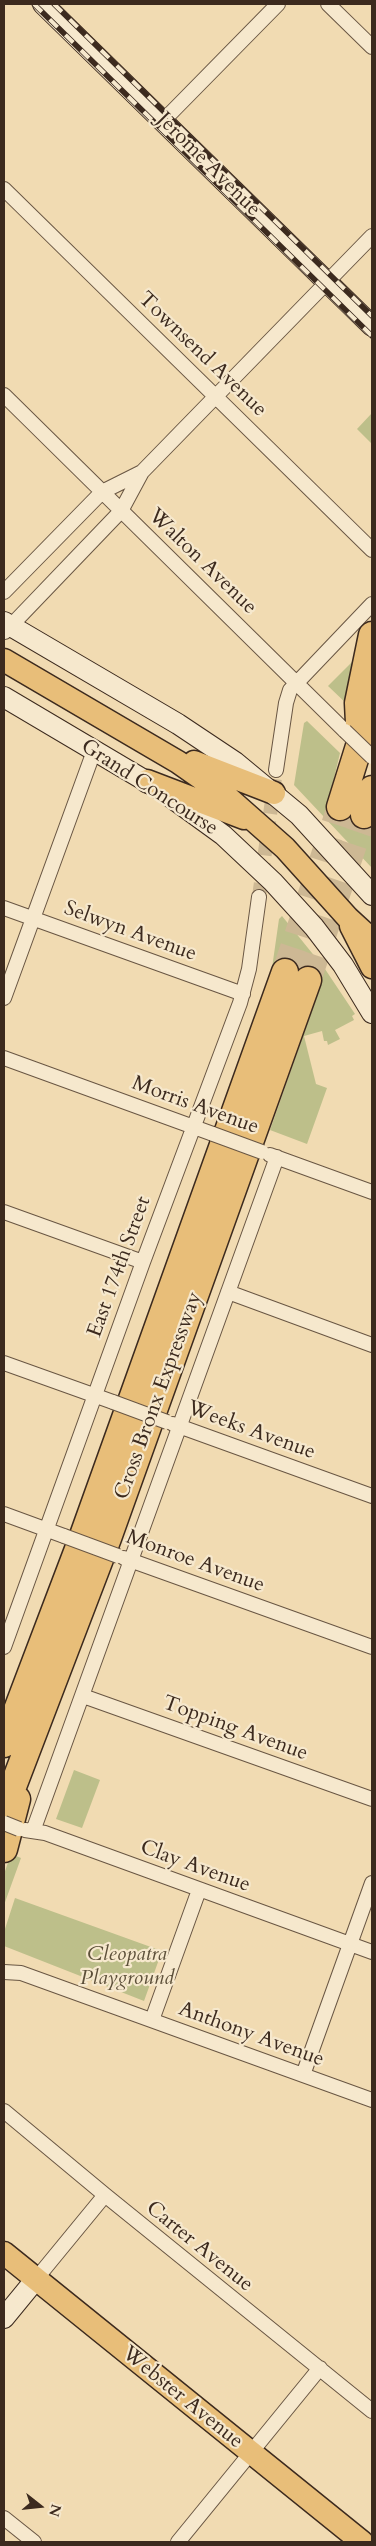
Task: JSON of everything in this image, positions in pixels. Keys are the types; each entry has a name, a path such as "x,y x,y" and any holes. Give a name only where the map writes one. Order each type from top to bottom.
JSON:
{"highway":[{"path":"359,744 358,703 372,635"},
{"path":"340,807 372,703"},
{"path":"368,807 372,789"},
{"name":"Cross Bronx Expressway","path":"4,1744 296,976 121,1504 38,1724 19,1823"},
{"path":"4,1849 38,1724"}],"main road":[{"name":"Grand Concourse","path":"4,660 148,744 207,782 260,825 310,874 348,918 372,940"},
{"path":"148,744 274,793"},
{"path":"147,782 260,825"},
{"name":"Grand Concourse","path":"348,918 372,967"},
{"name":"Webster Avenue","path":"4,2253 362,2542"}],"street":[{"name":"Jerome Avenue","path":"43,4 372,326"},
{"path":"163,121 278,4"},
{"path":"328,4 372,47"},
{"name":"Townsend Avenue","path":"4,189 372,550"},
{"path":"372,236 142,472 121,511 6,627 192,733 274,793 319,834 372,896"},
{"name":"Walton Avenue","path":"4,395 359,744"},
{"path":"4,592 102,492 142,472"},
{"path":"276,770 286,699 296,682 371,606"},
{"name":"Grand Concourse","path":"4,697 147,782 209,824 278,887 329,946 372,1013"},
{"path":"4,998 94,751"},
{"name":"East 174th Street","path":"4,1648 94,1396 243,994 249,969 259,897"},
{"name":"Selwyn Avenue","path":"4,908 243,994"},
{"name":"Morris Avenue","path":"4,1058 372,1192"},
{"path":"19,1823 83,1696 132,1561 174,1424 228,1292 277,1157"},
{"path":"4,1212 143,1262"},
{"path":"228,1292 372,1345"},
{"name":"Weeks Avenue","path":"4,1363 372,1496"},
{"name":"Monroe Avenue","path":"4,1514 372,1647"},
{"name":"Topping Avenue","path":"83,1696 372,1799"},
{"name":"Clay Avenue","path":"4,1823 19,1823 372,1952"},
{"path":"303,2075 372,1883"},
{"path":"152,2020 199,1890"},
{"name":"Anthony Avenue","path":"4,1972 21,1973 372,2100"},
{"name":"Carter Avenue","path":"4,2111 104,2196 372,2411"},
{"path":"4,2318 104,2196"},
{"path":"178,2542 320,2368"},
{"path":"4,2518 34,2542"}],"green space":[{"path":"372,413 372,444 357,429"},
{"path":"354,660 349,706 328,686"},
{"path":"307,721 340,753 330,795 372,818 372,868 294,785 304,723"},
{"path":"282,916 325,969 355,1014 352,1016 354,1020 335,1030 340,1039 328,1045 327,1041 324,1041 322,1031 304,1036 316,1084 327,1088 307,1144 270,1130 321,985 272,968 279,919"},
{"path":"74,1770 100,1780 82,1828 56,1819"},
{"path":"11,1854 21,1858 4,1905 4,1874"},
{"name":"Cleopatra Playground","path":"15,1898 162,1951 144,2001 4,1946 4,1932"}],"tunnel":[{"path":"259,897 276,770"},
{"path":"285,972 340,807"},
{"path":"308,980 364,815"}],"railway":[{"path":"34,4 372,336"},
{"path":"54,4 372,316"}]}
